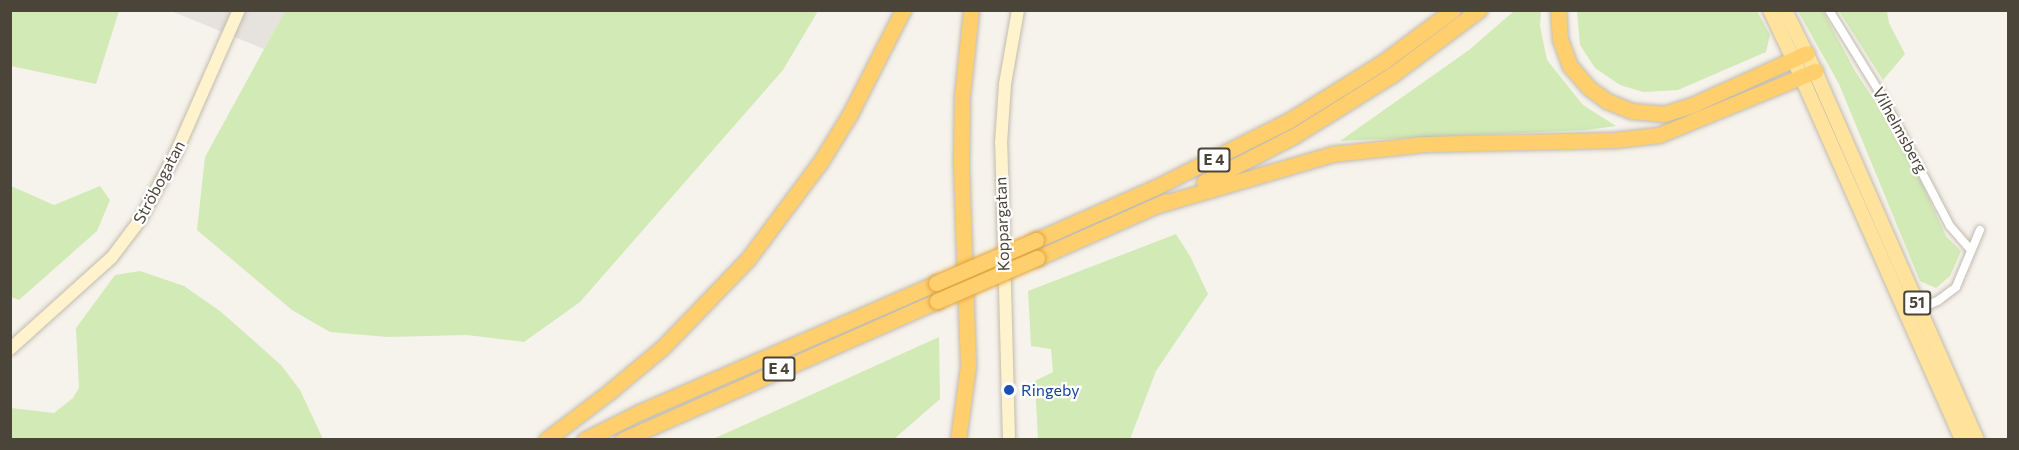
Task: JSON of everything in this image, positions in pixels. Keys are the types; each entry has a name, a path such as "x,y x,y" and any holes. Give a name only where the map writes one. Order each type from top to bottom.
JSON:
{"highway":[{"path":"546,440 609,392 663,346 748,259 821,161 850,114 903,10"},
{"path":"958,440 968,366 962,107 971,10"},
{"name":"E 4","path":"584,440 660,403 1154,188 1288,121 1383,62 1452,10"},
{"name":"E 4","path":"622,440 1158,205 1294,136 1392,75 1479,10"},
{"path":"1558,10 1560,39 1570,66 1589,88 1607,101 1632,111 1664,114 1692,105 1800,56"},
{"path":"1158,205 1252,175 1332,154 1426,144 1614,140 1659,135 1808,74"}],"main road":[{"name":"51","path":"1770,10 1800,56"},
{"name":"51","path":"1785,10 1800,56 1913,311 1977,440"},
{"name":"51","path":"1913,311 1962,440"}],"street":[{"name":"Ströbogatan","path":"10,349 111,257 140,220 170,164 239,10"},
{"name":"Koppargatan","path":"1009,440 1001,143 1005,84 1018,10"},
{"name":"Vilhelmsberg","path":"1829,10 1882,96 1950,226 1971,250"},
{"path":"1913,311 1939,300 1956,287 1980,230"}],"shaded area":[{"path":"171,11 285,11 264,49"}],"green space":[{"path":"11,10 119,11 96,84 11,66"},
{"path":"285,11 818,11 783,70 580,302 524,342 467,335 388,337 330,332 292,310 197,230 205,157"},
{"path":"1514,11 1541,11 1540,26 1547,60 1583,105 1616,126 1586,130 1340,141 1469,50"},
{"path":"1577,11 1757,11 1770,35 1766,52 1678,90 1643,92 1620,85 1595,68 1580,45"},
{"path":"1798,11 1823,11 1855,71 1908,152 1946,236 1961,251 1950,276 1936,288 1920,281 1839,84"},
{"path":"1839,11 1887,11 1889,23 1905,54 1883,80"},
{"path":"11,186 54,205 100,186 110,200 97,231 19,300 11,297"},
{"path":"1176,234 1190,256 1208,294 1156,371 1130,439 1038,439 1035,381 1053,372 1051,349 1031,346 1028,291"},
{"path":"140,271 184,286 220,311 281,365 300,390 323,439 11,439 11,408 54,413 73,398 79,388 76,328 115,275"},
{"path":"939,337 940,399 894,439 713,439"}],"place":[{"name":"Ringeby","path":"1009,390"}]}
